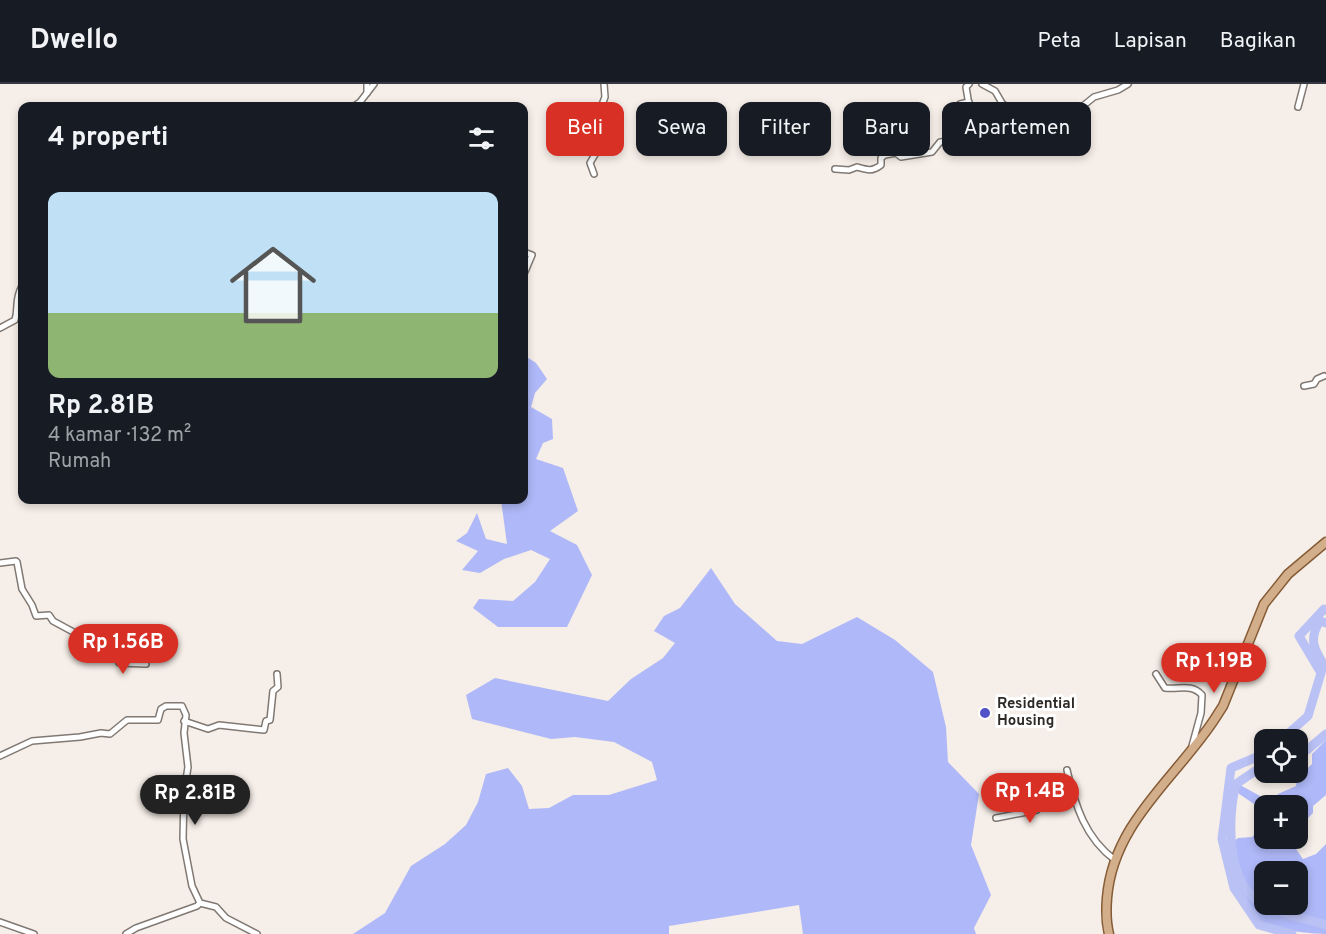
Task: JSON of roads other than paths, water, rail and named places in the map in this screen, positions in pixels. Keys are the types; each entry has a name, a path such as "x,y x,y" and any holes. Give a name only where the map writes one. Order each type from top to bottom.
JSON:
{"main road":[{"path":"1109,934 1106,904 1108,882 1125,835 1148,801 1209,727 1223,706 1254,623 1264,604 1288,574 1326,542"}],"street":[{"path":"367,84 368,93"},
{"path":"358,102 374,84"},
{"path":"594,174 590,163 600,146 602,134 598,115 606,95 604,84"},
{"path":"965,102 968,101 966,87 969,84"},
{"path":"982,84 995,91 1004,102"},
{"path":"1088,102 1094,97 1118,90 1128,84"},
{"path":"1298,107 1304,84"},
{"path":"835,169 849,170 857,167 874,170 880,165 884,155 896,153 901,157 932,152 942,142"},
{"path":"0,328 12,323 18,316"},
{"path":"1304,386 1314,384 1317,379 1325,375 1326,384"},
{"path":"0,563 17,562 22,589 32,604 36,616 49,615 53,621 77,634 100,655 116,654 119,663 146,664"},
{"path":"184,721 208,729 219,725 265,729 266,722 270,720 273,691 278,687 277,674"},
{"path":"1156,674 1165,688 1190,687 1202,695 1201,713 1190,751"},
{"path":"0,756 32,741 101,733 110,734 127,720 158,720 161,709 166,706 182,706 186,714 184,721 188,767 184,793 183,838 192,886 200,903"},
{"path":"1068,770 1082,819 1091,837 1104,852 1115,860"},
{"path":"996,818 1037,810 1044,797 1072,789"},
{"path":"126,934 200,903"},
{"path":"200,903 216,907 226,918 257,934"},
{"path":"0,922 34,934"}],"waterway":[{"path":"1293,729 1308,716 1321,673 1299,636 1324,609 1326,610"},
{"path":"1326,623 1320,621 1313,639 1318,656 1326,668"},
{"path":"1308,749 1326,734"},
{"path":"1254,758 1231,768 1222,839 1234,888 1259,925 1292,934"},
{"path":"1254,772 1236,784 1231,815 1232,851 1236,868 1242,883 1254,897"},
{"path":"1291,915 1326,925"}],"place":[{"name":"Residential Housing","path":"985,713"}]}
